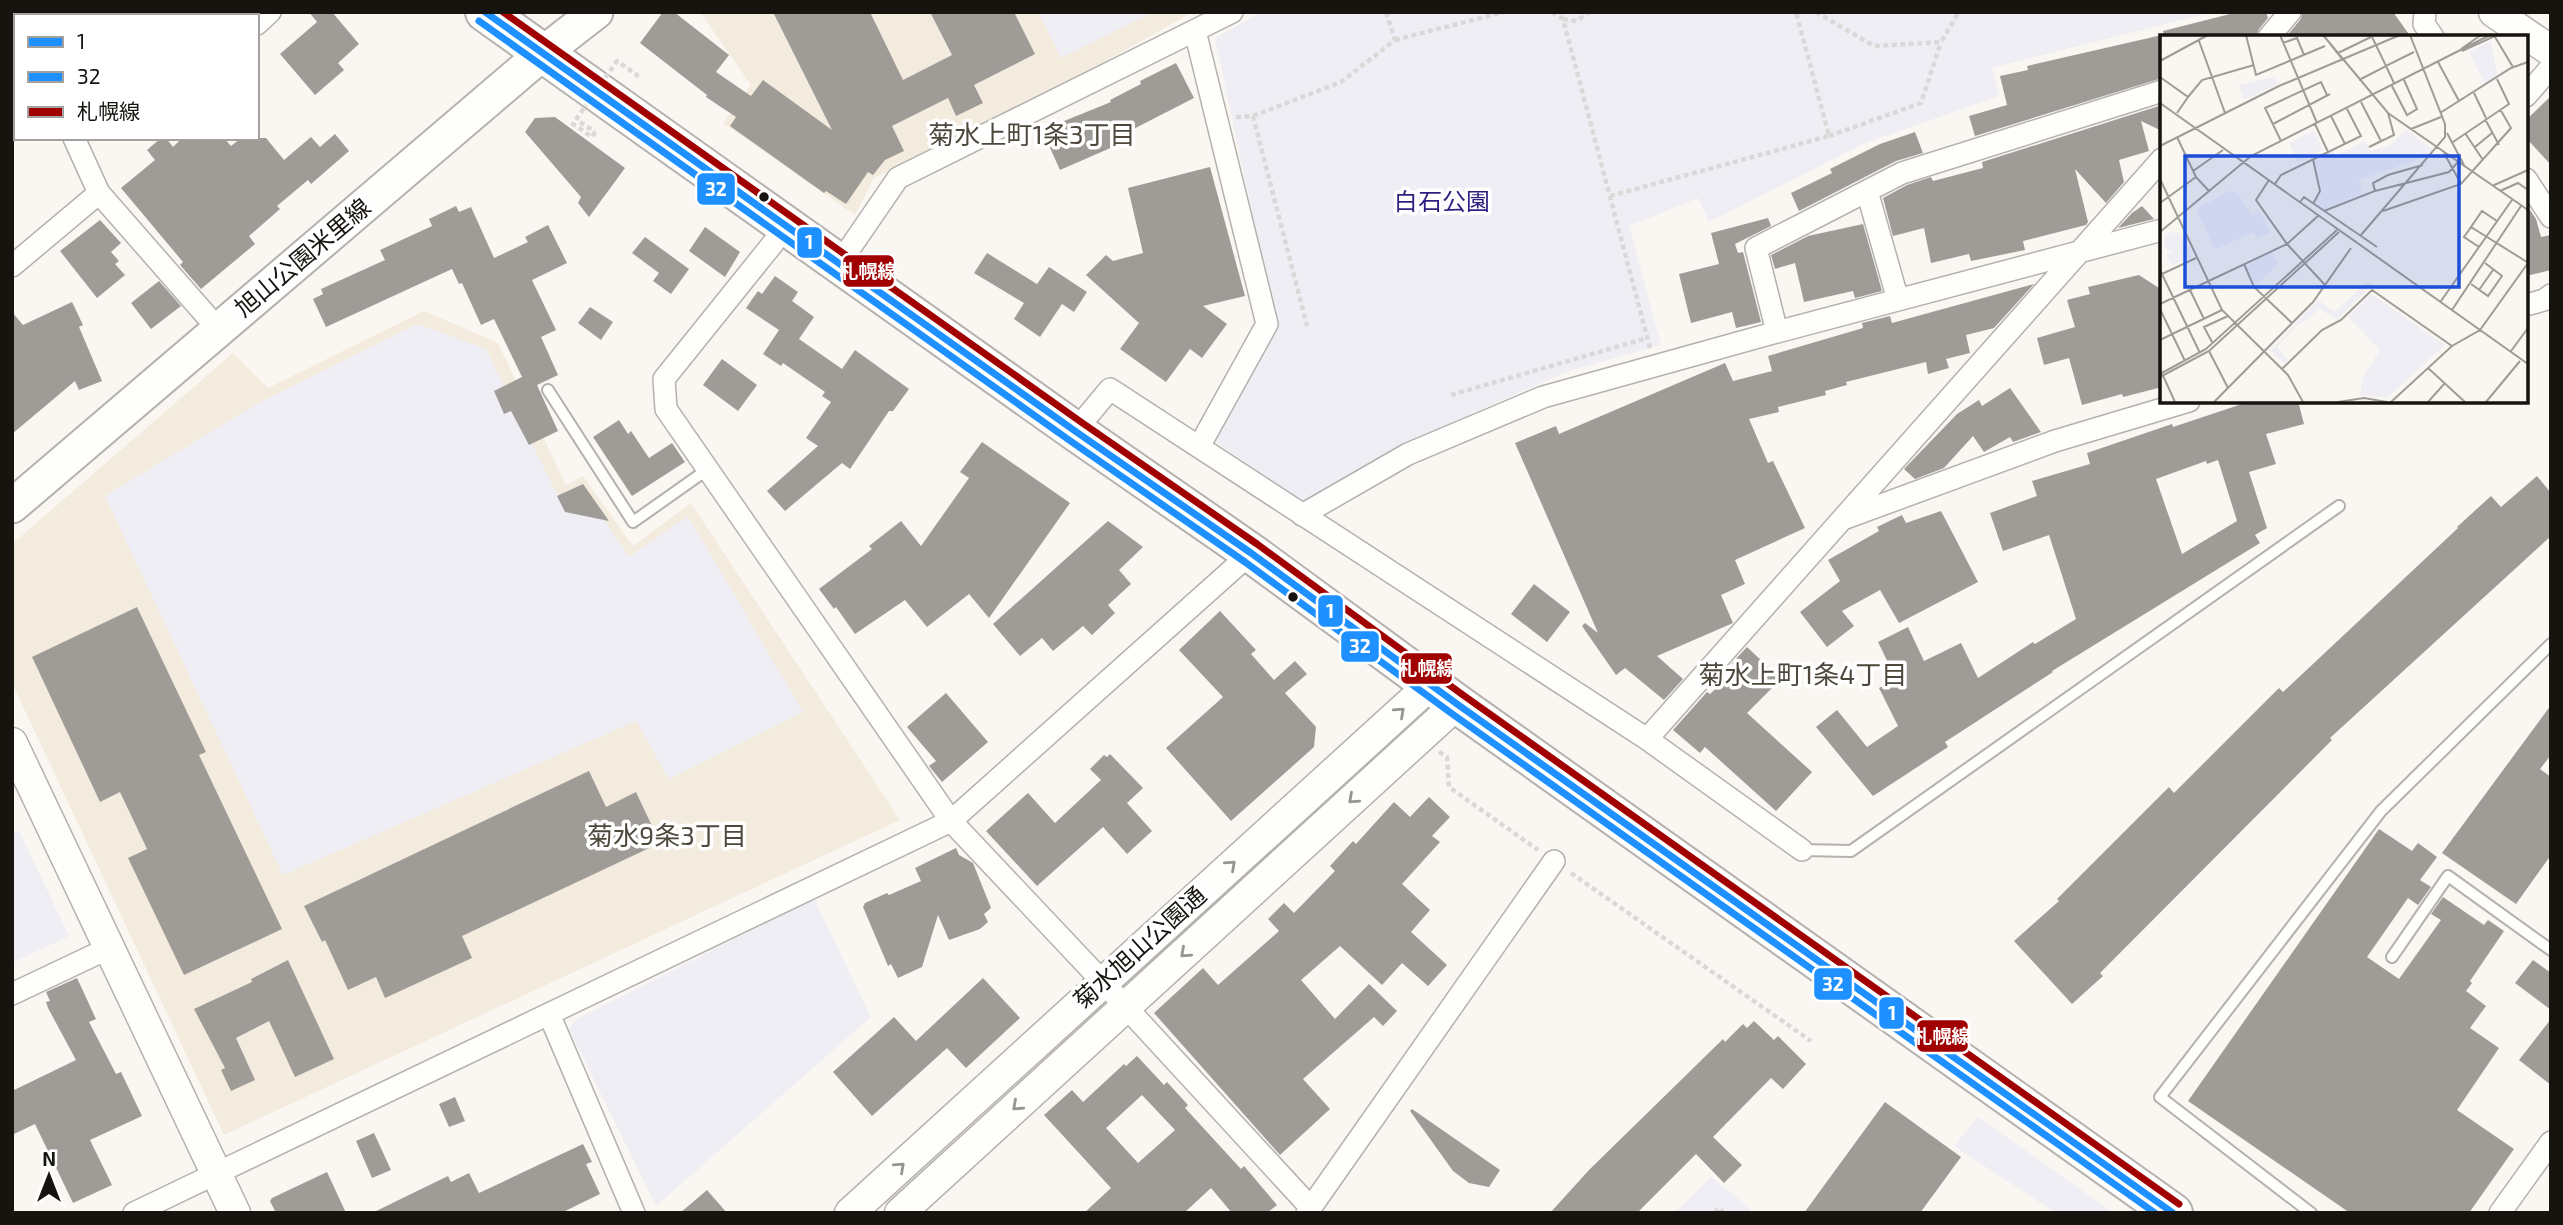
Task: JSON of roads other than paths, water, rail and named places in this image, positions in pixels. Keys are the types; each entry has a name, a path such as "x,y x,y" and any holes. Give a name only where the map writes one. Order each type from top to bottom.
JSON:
{"highway":[{"path":"485,12 1251,553 1444,694 2174,1213"}],"main road":[{"name":"旭山公園米里線","path":"12,506 542,54 596,12"}],"street":[{"path":"839,264 898,178 1232,12"},
{"path":"2271,35 2290,12"},
{"path":"2425,12 2424,24 2432,35"},
{"path":"2494,12 2528,35"},
{"path":"1195,31 1267,324 1200,445"},
{"path":"2528,35 2551,51"},
{"path":"2528,94 2551,67"},
{"path":"1777,332 1756,248 1902,173 2160,92"},
{"path":"79,140 99,192 219,330"},
{"path":"1647,738 2160,161"},
{"path":"2528,182 2551,217"},
{"path":"1867,191 1898,300"},
{"path":"12,266 99,192"},
{"path":"787,226 664,379 666,409 951,821 1102,981 1309,1211 1554,861"},
{"path":"1302,515 1408,454 1531,402 1777,332 2160,231"},
{"path":"2528,304 2551,295"},
{"path":"1075,431 1110,388 1647,738 1802,850"},
{"path":"1838,521 2055,441 2186,402"},
{"path":"134,1213 951,821 1251,553"},
{"name":"菊水旭山公園通","path":"900,1213 1416,741 1444,694"},
{"name":"菊水旭山公園通","path":"850,1213 1102,981 1444,694"},
{"path":"12,743 234,1213"},
{"path":"12,994 108,948"},
{"path":"548,1014 634,1213"},
{"path":"2500,1213 2551,1142"}],"lane":[{"path":"548,390 633,522 708,469"},
{"path":"1802,850 1851,852 2339,506"},
{"path":"2311,1213 2160,1097 2381,811 2551,645"},
{"path":"2392,957 2448,876 2551,950"}],"district":[{"name":"菊水上町1条3丁目","path":"1032,135"},
{"name":"菊水上町1条4丁目","path":"1803,675"},
{"name":"菊水9条3丁目","path":"667,836"}],"park label":[{"name":"白石公園","path":"1442,202"}]}
